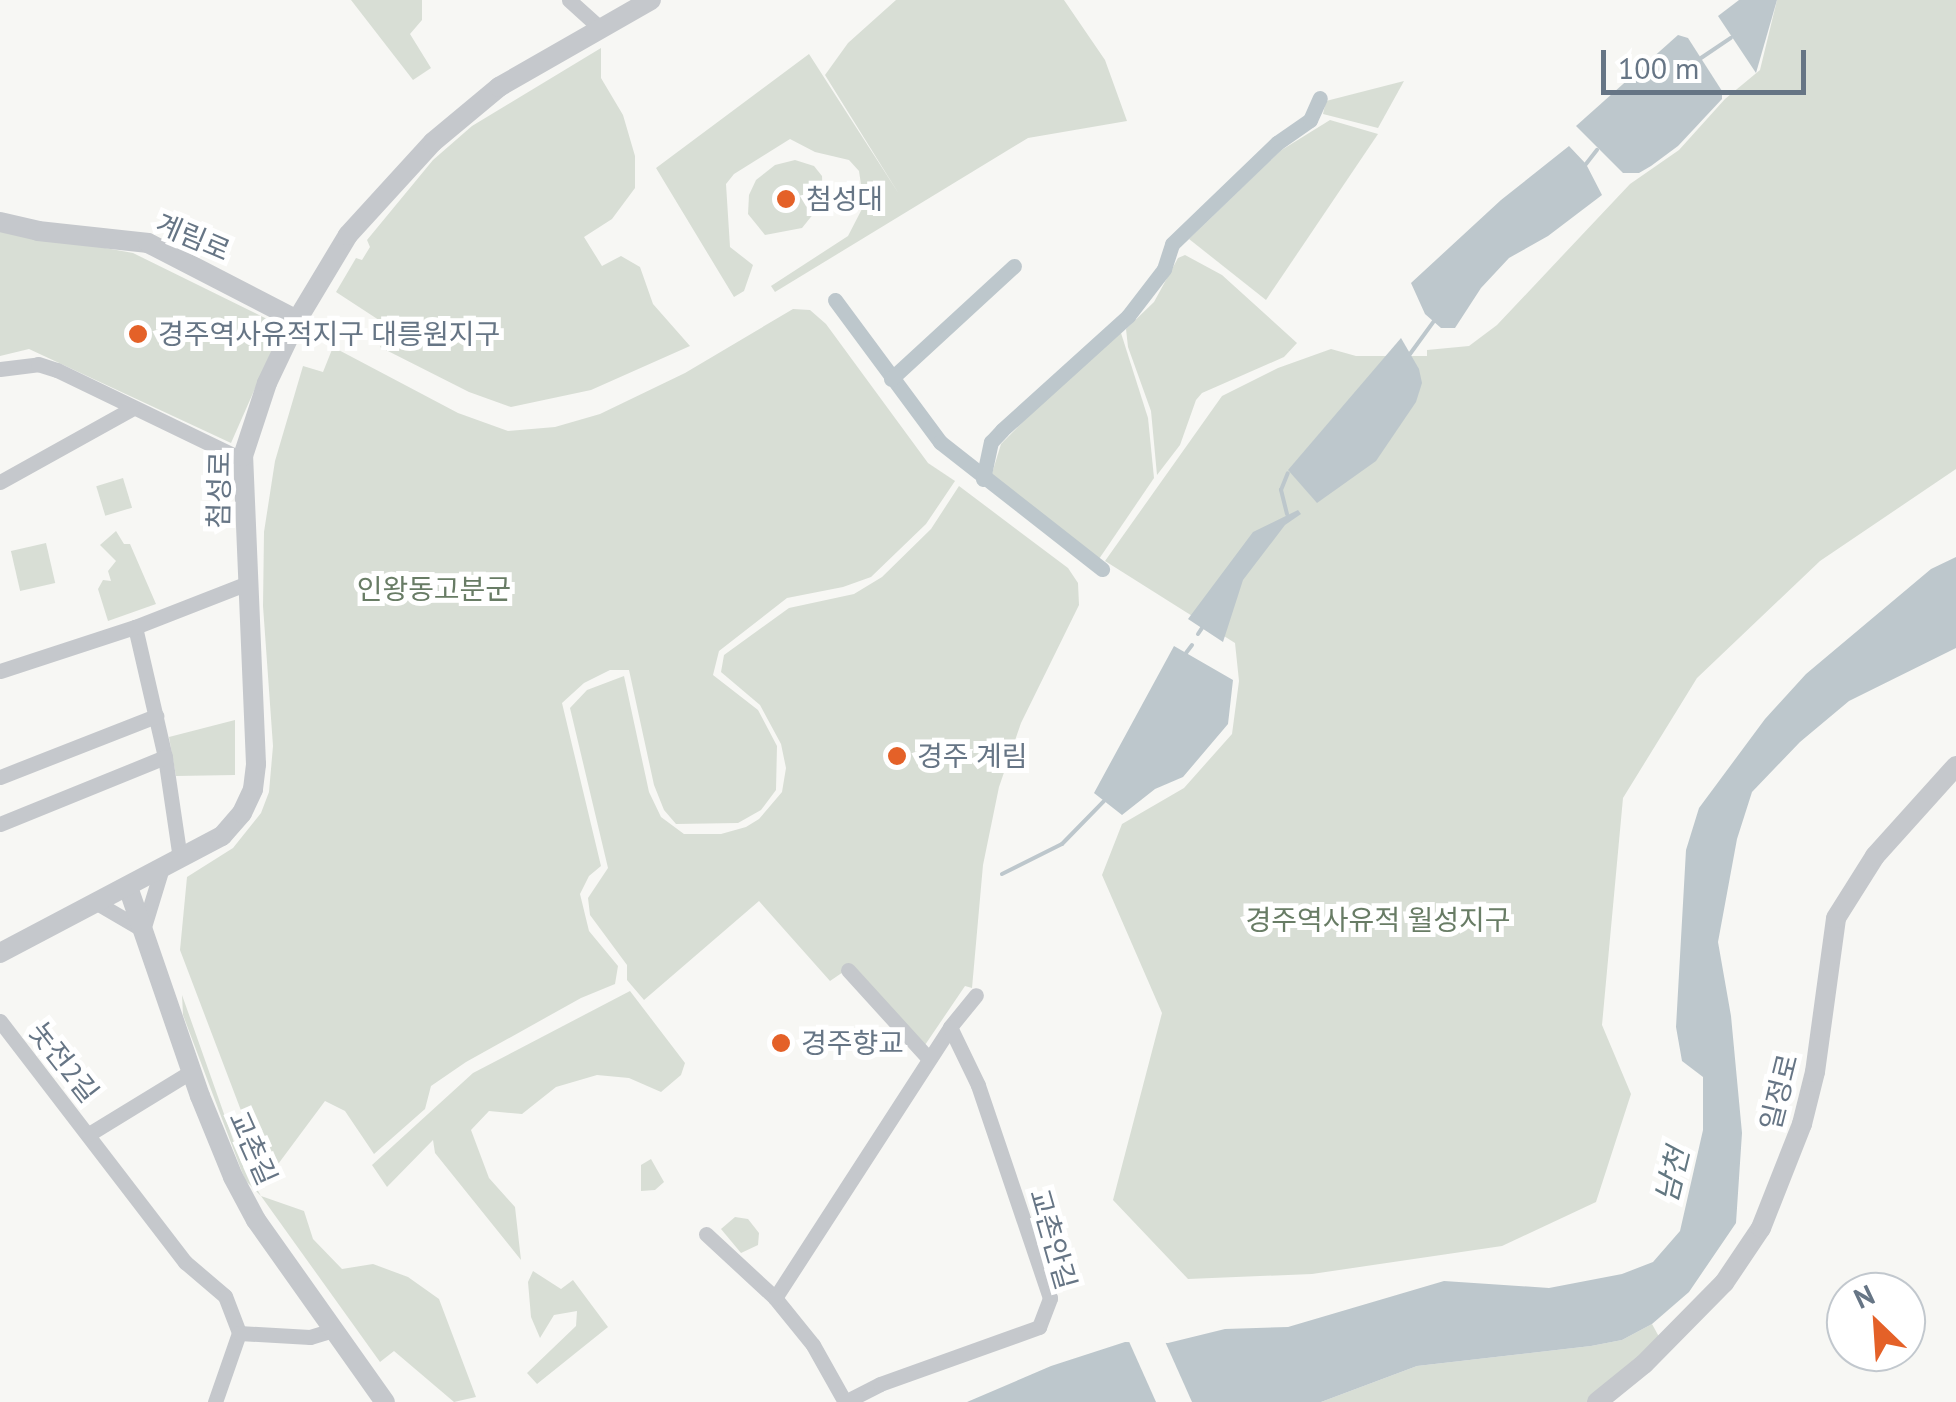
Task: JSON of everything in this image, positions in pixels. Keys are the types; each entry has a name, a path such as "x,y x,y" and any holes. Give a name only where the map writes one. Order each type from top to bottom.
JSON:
{"street":[{"path":"568,0 600,28"},
{"name":"첨성로","path":"0,953 222,836 242,813 253,789 256,764 243,460 255,414 297,320 348,236 413,161 499,88 651,0"},
{"name":"계림로","path":"0,222 38,231 148,243 297,320"},
{"path":"0,369 48,367 243,460"},
{"path":"0,482 134,408"},
{"path":"0,671 136,627 248,583"},
{"path":"97,903 143,930 171,863 165,757 136,627"},
{"path":"0,777 156,716"},
{"path":"2,818 165,757"},
{"name":"일정로","path":"1597,1402 1644,1364 1724,1283 1761,1228 1802,1124 1815,1072 1836,918 1874,856 1956,766"},
{"name":"교촌길","path":"128,887 234,1178 256,1220 384,1402"},
{"path":"848,970 929,1059"},
{"path":"774,1298 929,1059 976,995"},
{"name":"놋전2길","path":"0,1021 186,1262 225,1296 240,1333"},
{"name":"교촌안길","path":"706,1234 774,1298 813,1345 845,1402 1039,1327 1050,1298 978,1086 950,1028"},
{"path":"89,1134 192,1071"},
{"path":"215,1402 240,1333 310,1336 333,1330"}],"green space":[{"path":"351,0 422,0 422,20 410,34 431,68 413,80"},
{"path":"896,0 1064,0 1105,60 1127,121 1028,138 775,292 771,286 848,236 864,205 859,171 849,160 815,152 790,139 734,174 726,184 730,247 753,265 744,291 734,297 656,168 809,54 899,194 825,75 848,43"},
{"name":"경주역사유적 월성지구","path":"1777,0 1956,0 1956,469 1820,561 1697,678 1623,798 1602,1025 1631,1094 1596,1202 1502,1246 1312,1274 1188,1279 1113,1200 1162,1013 1102,875 1122,824 1184,788 1232,734 1239,681 1235,643 1105,561 1222,396 1278,368 1331,349 1356,356 1427,356 1427,350 1469,346 1497,325 1630,184 1679,150 1725,99 1760,70"},
{"path":"601,48 601,78 623,115 635,156 635,188 612,219 584,237 602,266 621,256 640,267 653,304 690,346 591,390 511,407 469,392 380,347 388,334 385,324 336,292 356,258 362,260 370,247 367,240 433,160 472,126"},
{"path":"1404,81 1378,128 1323,114 1326,101"},
{"path":"1330,120 1378,134 1266,300 1189,239 1280,151"},
{"path":"795,160 814,166 822,176 823,202 802,228 765,235 748,214 749,195 756,180 775,165"},
{"name":"경주역사유적지구 대릉원지구","path":"0,229 133,253 269,320 276,341 231,443 29,349 0,356"},
{"path":"1185,255 1222,275 1297,343 1284,357 1202,393 1180,445 1157,475 1151,411 1128,347 1126,329 1154,302 1178,258"},
{"name":"인왕동고분군","path":"793,309 810,310 826,324 928,463 955,481 926,524 871,577 787,598 719,651 713,675 758,710 777,746 776,790 761,810 738,823 676,824 664,810 654,785 629,670 610,670 584,683 562,703 601,866 589,876 580,894 589,931 618,966 615,984 581,998 431,1086 425,1109 374,1154 345,1111 325,1101 267,1179 180,950 187,877 233,848 261,813 269,792 273,746 263,606 264,532 275,461 303,366 323,372 333,347 458,413 508,431 555,427 600,414 685,373"},
{"path":"1121,333 1148,418 1154,478 1099,559 990,480 1001,444 1070,374"},
{"path":"123,478 132,508 105,516 96,486"},
{"name":"경주 계림","path":"959,486 1068,568 1078,583 1079,605 1021,723 999,787 983,865 972,988 965,986 925,1045 849,968 830,981 759,901 644,1000 627,980 627,965 590,915 588,898 608,868 570,708 587,690 624,676 649,792 661,817 684,834 721,834 746,827 759,819 782,792 786,768 781,744 760,705 721,672 724,655 789,608 854,594 882,577 931,529"},
{"path":"116,531 124,544 130,544 156,604 108,621 98,589 103,580 111,581 108,571 116,561 100,545"},
{"path":"46,543 55,583 20,591 11,551"},
{"path":"235,720 235,775 176,776 169,737"},
{"path":"630,991 685,1063 681,1075 661,1092 629,1078 597,1075 556,1087 522,1114 489,1111 471,1130 489,1178 515,1207 521,1260 435,1153 433,1140 387,1187 372,1165 473,1073"},
{"path":"182,995 241,1162 261,1196 245,1180 183,1015"},
{"path":"651,1159 664,1182 655,1190 641,1191 641,1165"},
{"path":"261,1196 304,1211 313,1239 342,1269 373,1264 408,1277 439,1299 476,1397 454,1402 394,1351 380,1362"},
{"path":"735,1217 748,1219 759,1233 758,1245 741,1253 721,1229"},
{"path":"533,1271 561,1289 573,1280 608,1327 537,1384 527,1373 576,1326 577,1311 554,1315 540,1338 531,1317 528,1282"},
{"path":"1652,1324 1663,1344 1596,1402 1321,1402 1417,1366 1591,1346 1622,1340"}],"shaded area":[{"path":"1739,0 1777,0 1756,73 1718,16"},
{"path":"1678,35 1688,38 1722,91 1722,99 1678,146 1639,173 1623,173 1576,126"},
{"path":"1569,146 1586,164 1602,195 1548,236 1509,258 1481,288 1455,328 1441,328 1425,314 1411,283 1501,200"},
{"path":"1401,338 1419,369 1422,383 1416,402 1376,461 1317,503 1288,470"},
{"path":"1298,510 1301,514 1285,525 1243,580 1223,642 1188,619 1253,532"},
{"path":"1956,557 1956,648 1849,701 1800,742 1752,792 1737,839 1718,942 1731,1016 1742,1133 1736,1223 1689,1292 1652,1324 1622,1340 1591,1346 1417,1366 1321,1402 967,1402 1051,1366 1125,1342 1168,1343 1225,1329 1288,1327 1444,1281 1549,1288 1622,1274 1653,1262 1680,1231 1703,1130 1703,1077 1682,1061 1676,1027 1686,850 1699,808 1765,719 1806,674 1931,569"},
{"path":"1174,646 1233,680 1228,724 1183,777 1155,789 1122,815 1094,793"}],"pier":[{"path":"1127,1337 1163,1337 1192,1402 1156,1402"}],"waterway":[{"path":"1701,58 1731,38"},
{"path":"983,479 991,442 1128,316 1164,269 1172,244 1277,143 1310,120 1320,98"},
{"path":"1586,164 1597,150"},
{"path":"891,379 1014,266"},
{"path":"835,300 940,442 1102,569"},
{"path":"1410,354 1434,321"},
{"path":"1287,514 1281,490 1288,473"},
{"path":"1198,634 1202,628"},
{"path":"1186,653 1192,645"},
{"path":"1002,874 1062,844 1104,801"}],"place":[{"name":"첨성대","path":"786,199"},
{"name":"경주역사유적지구 대릉원지구","path":"138,334"},
{"name":"경주 계림","path":"897,756"},
{"name":"경주향교","path":"781,1043"}],"water label":[{"name":"남천","path":"1672,1175"}]}
